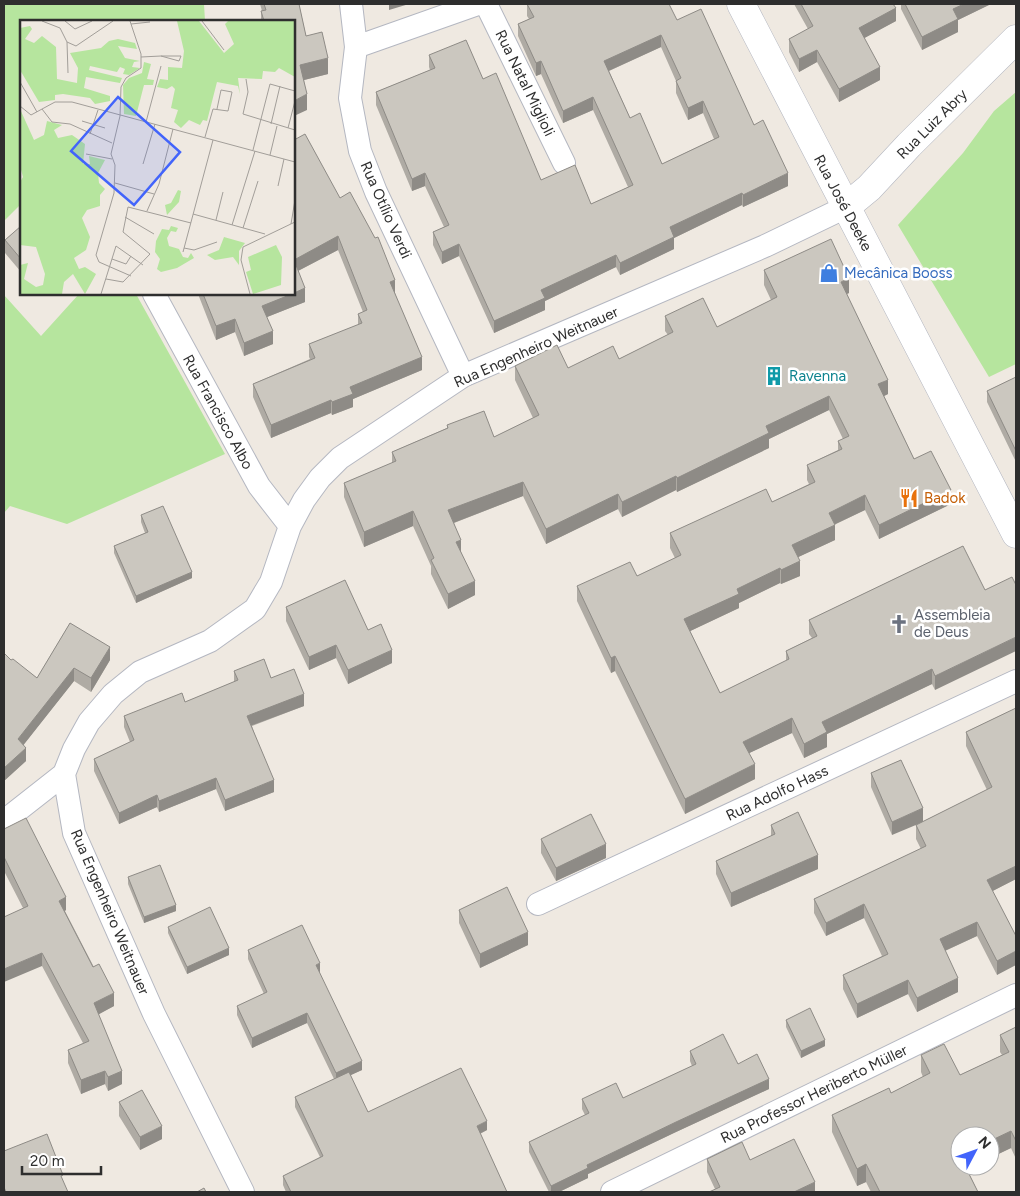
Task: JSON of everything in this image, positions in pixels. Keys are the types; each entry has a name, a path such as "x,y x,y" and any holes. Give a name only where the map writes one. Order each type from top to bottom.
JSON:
{"street":[{"name":"Rua Otílio Verdi","path":"351,4 356,47 350,98 360,151 376,192 463,376"},
{"path":"356,47 478,4"},
{"name":"Rua Natal Miglioli","path":"486,4 564,163"},
{"name":"Rua José Deeke","path":"741,4 1016,534"},
{"name":"Rua Luiz Abry","path":"846,207 869,188 1016,39"},
{"name":"Rua Engenheiro Weitnauer","path":"243,1192 154,1014 74,833 64,774 74,749 89,722 113,694 140,672 210,641 254,608 271,582 290,526 304,500 320,478 340,458 463,376 765,246 846,207"},
{"name":"Rua Francisco Albo","path":"155,295 259,486 290,526"},
{"name":"Rua Adolfo Hass","path":"538,904 1016,682"},
{"path":"4,820 64,774"},
{"name":"Rua Professor Heriberto Müller","path":"612,1192 1016,995"}],"green space":[{"path":"4,4 204,4 205,20 20,20 20,205 4,221"},
{"path":"1016,92 1016,364 989,377 898,225 963,153 994,111"},
{"path":"4,295 41,336 78,295 137,295 225,454 67,524 10,506 4,513"}],"building":[{"path":"264,4 299,4 306,36 322,32 328,58 300,65 307,94 295,100 295,20 264,20 261,11 266,10"},
{"path":"527,4 669,4 677,20 701,9 754,125 763,120 788,173 670,227 674,237 620,263 616,255 541,290 545,298 494,321 459,244 442,252 433,232 449,225 425,173 412,179 376,92 435,68 429,55 466,40 483,79 496,73 541,180 575,165 591,204 633,185 593,97 563,111 541,61 536,63 518,24 534,17","holes":["661,35 681,78 676,81 688,108 703,101 719,137 662,164 640,113 630,118 604,61"]},
{"path":"801,4 893,4 896,8 859,28 880,67 839,89 817,50 799,59 789,39 813,26"},
{"path":"905,4 964,4 953,9 958,19 922,37"},
{"path":"305,134 340,198 350,192 375,238 378,237 395,280 390,282 422,357 350,387 353,394 332,402 331,400 271,425 253,384 315,358 309,344 362,323 358,314 367,310 338,236 295,259 295,139"},
{"path":"20,227 20,258 5,240"},
{"path":"831,239 849,278 841,282 888,380 878,384 914,459 931,451 951,490 879,525 865,495 829,513 835,525 792,545 800,561 781,570 780,568 737,589 739,594 684,619 720,693 789,659 786,651 817,636 809,620 963,546 985,590 1012,577 1016,585 1016,637 935,676 932,669 822,722 827,732 804,744 792,718 743,742 755,764 685,799 615,656 611,658 577,586 630,562 637,576 681,555 670,533 766,489 772,502 815,482 807,465 842,449 838,441 849,436 829,396 766,426 769,433 677,478 676,476 622,502 618,494 546,529 523,482 448,510 461,540 456,542 475,581 448,594 431,560 434,558 413,511 364,532 344,483 396,461 392,452 448,428 447,425 484,411 494,437 539,415 515,366 557,345 568,368 613,346 619,359 673,332 665,316 703,298 717,327 777,297 764,270"},
{"path":"295,263 305,288 295,293"},
{"path":"203,295 290,295 262,306 273,331 244,343 235,319 216,326"},
{"path":"1016,377 1016,451 987,391"},
{"path":"163,506 192,572 136,596 114,546 148,532 141,515"},
{"path":"345,580 368,630 381,624 392,650 348,670 336,645 309,657 286,607"},
{"path":"70,623 110,647 91,678 74,668 18,739 26,748 4,768 4,653 37,678"},
{"path":"264,659 271,678 294,669 304,694 247,716 274,780 225,800 216,778 159,801 157,795 119,813 94,759 134,740 124,716 182,693 185,702 238,680 234,671"},
{"path":"1016,708 1016,866 987,880 1016,936 1016,951 997,961 977,922 940,939 958,978 917,998 908,980 857,1004 843,975 888,954 864,904 826,923 814,899 926,846 916,825 992,787 966,732"},
{"path":"901,760 923,808 892,822 871,773"},
{"path":"798,812 818,855 731,893 716,861 775,834 771,825"},
{"path":"591,814 606,844 556,868 541,839"},
{"path":"26,818 66,897 59,901 93,967 99,964 114,993 94,1003 122,1071 108,1077 105,1071 81,1080 68,1050 89,1041 42,953 4,969 4,917 28,906 4,857 4,829"},
{"path":"160,865 176,905 144,917 128,877"},
{"path":"507,887 528,932 480,954 459,910"},
{"path":"210,907 229,948 187,967 168,927"},
{"path":"302,925 320,963 316,965 362,1061 336,1073 307,1013 252,1038 237,1006 267,992 248,950"},
{"path":"810,1008 825,1040 801,1051 786,1020"},
{"path":"1016,1027 1016,1141 1011,1131 1000,1136 1000,1126 950,1126 950,1176 970,1176 978,1192 880,1192 866,1164 857,1169 832,1115 889,1088 891,1093 930,1073 921,1055 944,1044 960,1075 1009,1052 1000,1035"},
{"path":"723,1034 738,1064 757,1054 769,1079 587,1165 588,1168 551,1186 529,1142 589,1113 582,1099 616,1083 623,1098 696,1064 690,1051"},
{"path":"461,1068 487,1121 477,1126 507,1192 291,1192 283,1176 323,1156 295,1097 349,1072 368,1112"},
{"path":"142,1090 162,1126 140,1137 119,1102"},
{"path":"47,1134 68,1192 6,1192 4,1187 4,1151"},
{"path":"794,1139 815,1182 794,1192 709,1192 720,1187 707,1159 742,1142 750,1160"},
{"path":"204,1188 206,1192 197,1192"}],"place":[{"name":"Mecânica Booss","path":"829,273"},
{"name":"Ravenna","path":"774,376"},
{"name":"Badok","path":"909,498"},
{"name":"Assembleia de Deus","path":"899,624"}]}
